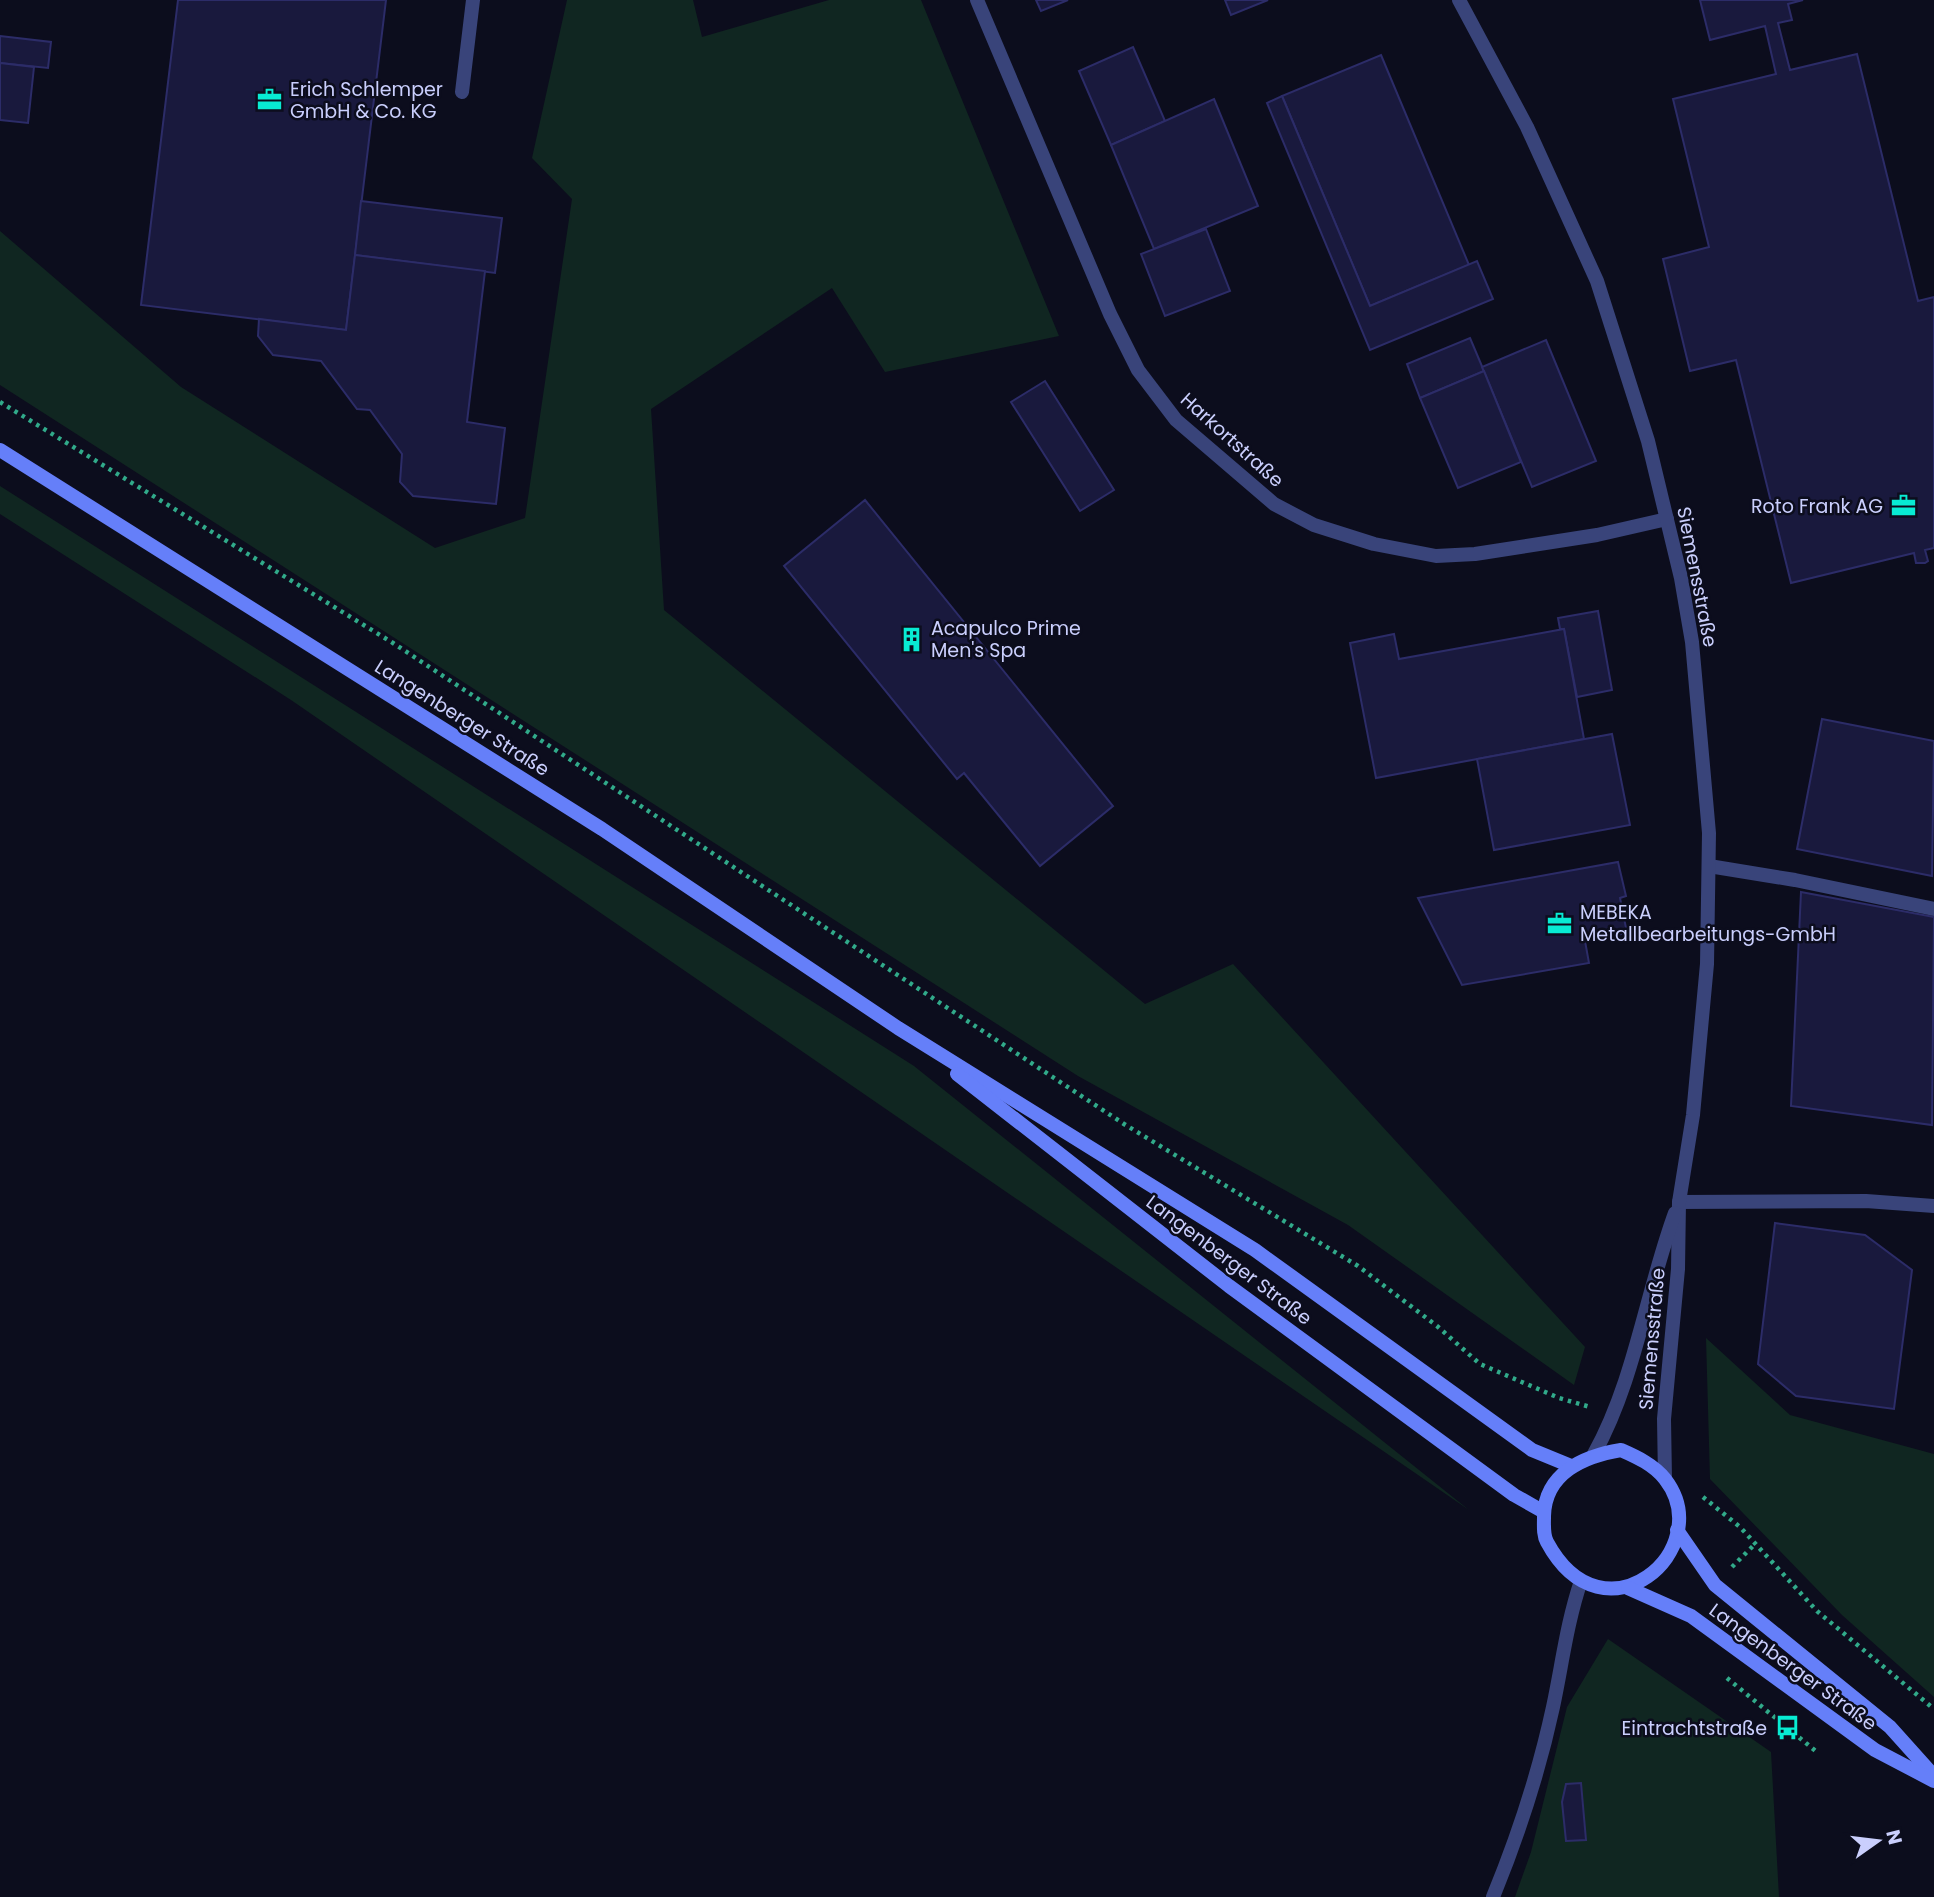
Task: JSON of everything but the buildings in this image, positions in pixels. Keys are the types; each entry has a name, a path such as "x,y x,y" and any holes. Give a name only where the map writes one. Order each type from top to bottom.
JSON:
{"main road":[{"name":"Langenberger Straße","path":"0,450 602,829 898,1028 1255,1250 1532,1450 1571,1466"},
{"name":"Langenberger Straße","path":"898,1028 1229,1286 1514,1495 1544,1512"},
{"path":"1621,1450 1646,1462 1665,1479 1677,1504 1677,1530 1670,1556 1651,1575 1628,1588 1600,1588 1581,1581 1557,1560 1544,1538 1544,1512 1552,1486 1571,1466 1594,1454 1621,1450"},
{"name":"Langenberger Straße","path":"1677,1530 1715,1585 1890,1727 1934,1779"},
{"name":"Langenberger Straße","path":"1628,1588 1691,1616 1875,1750 1934,1779"}],"street":[{"path":"461,92 473,0"},
{"name":"Harkortstraße","path":"977,0 1110,314 1139,370 1176,420 1274,504 1314,524 1374,544 1436,556 1475,554 1597,535 1667,519"},
{"name":"Siemensstraße","path":"1459,0 1527,127 1597,281 1648,441 1692,642 1708,820 1707,964 1693,1115 1679,1202 1678,1269 1664,1419 1665,1479"},
{"path":"1709,866 1795,880 1934,909"},
{"path":"1679,1202 1866,1201 1934,1206"},
{"name":"Siemensstraße","path":"1594,1454 1616,1413 1657,1262 1679,1202"},
{"path":"1493,1897 1511,1853 1539,1756 1552,1709 1572,1606 1581,1581"}],"path":[{"path":"0,402 393,643 1124,1124 1358,1266 1437,1326 1480,1364 1559,1398 1616,1413"},
{"path":"1699,1494 1740,1527 1816,1611 1934,1709"},
{"path":"1760,1707 1818,1753"}],"green space":[{"path":"567,0 693,0 702,37 829,0 921,0 1059,336 885,372 832,288 651,409 664,610 1145,1004 1233,964 1585,1347 1574,1385 1348,1225 1078,1076 0,385 0,231 181,387 435,548 525,518 572,199 532,158"},
{"path":"0,486 914,1066 1469,1510 291,700 0,514"},
{"path":"1706,1338 1790,1415 1934,1454 1934,1697 1842,1615 1710,1479"},
{"path":"1608,1639 1771,1752 1779,1897 1515,1897 1531,1852 1567,1707"}],"place":[{"name":"Erich Schlemper GmbH & Co. KG","path":"270,100"},
{"name":"Roto Frank AG","path":"1903,506"},
{"name":"Acapulco Prime Men's Spa","path":"911,639"},
{"name":"MEBEKA Metallbearbeitungs-GmbH","path":"1560,923"},
{"name":"Eintrachtstraße","path":"1787,1728"}]}
